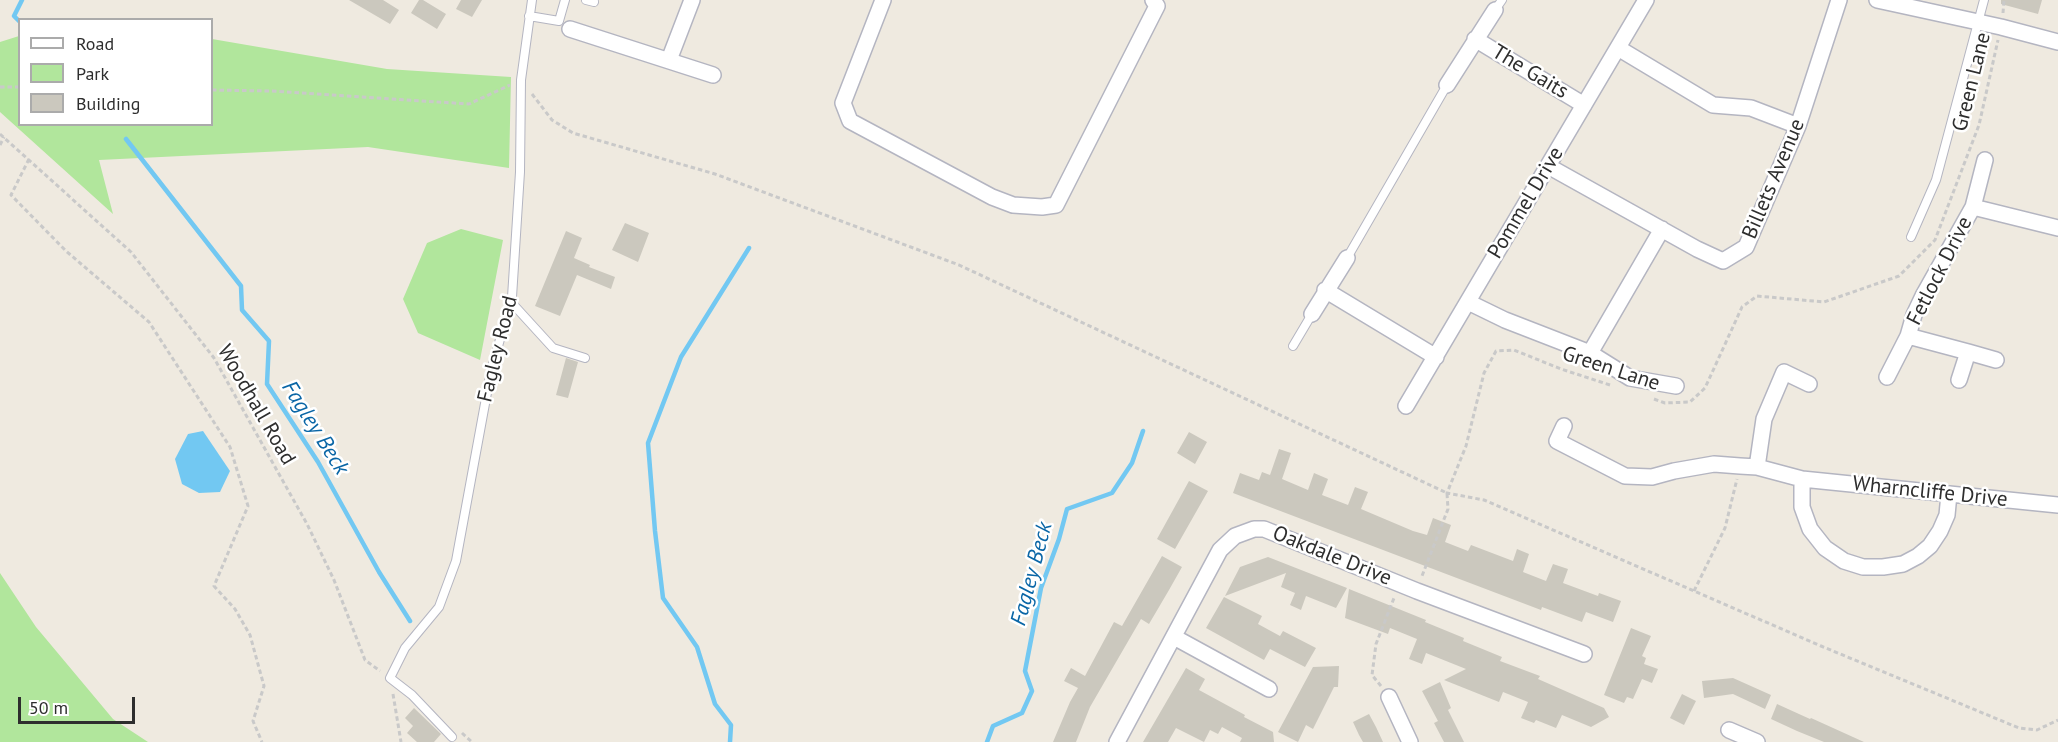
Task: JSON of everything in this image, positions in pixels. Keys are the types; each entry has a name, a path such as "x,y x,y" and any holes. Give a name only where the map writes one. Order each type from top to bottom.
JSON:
{"street":[{"path":"669,60 692,0"},
{"path":"883,0 843,103 850,122 992,197 1013,205 1042,207 1056,205 1157,6 1153,0"},
{"name":"Pommel Drive","path":"1406,406 1646,0"},
{"name":"Billets Avenue","path":"1548,166 1662,230 1723,261 1746,247 1798,126 1839,0"},
{"path":"1877,0 2058,42"},
{"path":"1447,85 1498,5"},
{"path":"570,28 713,75"},
{"name":"The Gaits","path":"1475,39 1584,105"},
{"path":"1618,48 1713,105 1751,108 1798,126"},
{"name":"Fetlock Drive","path":"1887,377 1908,336 1923,296 1973,207 1985,160"},
{"name":"Fetlock Drive","path":"1973,207 2058,228"},
{"path":"1590,352 1662,230"},
{"path":"1312,314 1347,258"},
{"path":"1326,291 1436,357"},
{"path":"1468,302 1505,320 1590,352 1630,378 1676,386"},
{"name":"Fetlock Drive","path":"1908,336 1996,360"},
{"path":"1959,380 1968,352"},
{"path":"1757,467 1764,419 1784,372 1809,384"},
{"name":"Wharncliffe Drive","path":"1564,426 1557,441 1625,476 1652,477 1714,464 1757,467 1802,479 2058,505"},
{"path":"1802,479 1802,507 1810,529 1825,548 1844,561 1863,567 1903,564 1930,546 1947,515 1949,494"},
{"name":"Oakdale Drive","path":"1117,742 1220,550 1235,536 1254,529 1264,529 1419,585 1584,654"},
{"path":"1174,638 1269,689"},
{"path":"1389,697 1410,742"},
{"path":"1729,730 1757,742"}],"lane":[{"name":"Fagley Road","path":"390,678 405,648 439,607 456,561 491,371 511,302 520,172 521,80 532,0"},
{"path":"530,16 559,21 565,0"},
{"path":"1911,237 1936,180 1984,0"},
{"path":"1347,258 1447,85"},
{"path":"511,302 553,348 585,358"},
{"path":"1293,346 1312,314"},
{"path":"390,678 412,695 452,737"}],"path":[{"name":"Green Lane","path":"1644,396 1665,403 1690,402 1705,388 1742,307 1757,296 1824,302 1899,276 1935,240 1979,125 2001,27 2004,0"},
{"path":"213,90 271,91 469,104 521,80 552,120 573,133 715,174 959,265 1447,493 1484,500 2019,728 2037,730 2058,720"},
{"path":"0,87 18,87"},
{"path":"0,145 2,135"},
{"name":"Woodhall Road","path":"2,135 131,252 214,358 307,524 334,580 365,660 390,678"},
{"path":"29,159 11,195 66,251 149,322 230,447 248,506 214,586 235,609 250,635 264,686 253,721 262,742"},
{"name":"Green Lane","path":"1447,493 1466,446 1484,373 1496,351 1514,350 1613,386"},
{"path":"1694,591 1725,528 1740,466"},
{"path":"1389,697 1372,675 1376,644 1396,592 1419,585 1448,509 1447,493"},
{"path":"390,678 401,742"}],"green space":[{"path":"18,36 18,126 213,126 213,39 387,69 511,77 509,168 368,147 99,160 113,214 0,112 0,42"},
{"path":"461,229 503,240 480,360 418,333 403,299 427,243"},
{"path":"0,573 36,627 113,719 148,742 0,742"}],"water":[{"path":"203,431 230,471 220,492 199,493 182,484 175,459 188,434"}],"building":[{"path":"349,0 383,0 399,10 390,24"},
{"path":"419,0 423,0 446,14 437,29 411,13"},
{"path":"461,0 482,0 472,17 456,9"},
{"path":"2001,0 2042,0 2038,14 2001,4"},
{"path":"625,223 649,233 638,262 612,250"},
{"path":"566,231 582,238 574,258 590,265 589,267 615,277 611,289 577,275 560,316 535,306"},
{"path":"566,358 578,362 568,398 556,395"},
{"path":"1189,432 1207,442 1195,464 1177,453"},
{"path":"1279,449 1291,453 1282,479 1308,490 1314,473 1328,479 1322,495 1348,505 1355,487 1368,492 1361,509 1413,531 1427,535 1433,518 1451,525 1445,542 1468,551 1471,545 1513,561 1517,549 1529,554 1523,572 1546,581 1553,564 1568,569 1563,583 1598,596 1599,593 1621,601 1613,622 1586,612 1582,622 1542,607 1541,610 1233,493 1240,473 1259,480 1262,472 1270,475"},
{"path":"1189,481 1208,491 1175,549 1157,539"},
{"path":"1162,556 1182,567 1169,590 1149,624 1141,619 1090,707 1076,742 1053,742 1078,688 1064,681 1071,668 1085,676 1114,622 1122,626"},
{"path":"1268,557 1347,588 1336,608 1306,596 1301,610 1290,605 1295,593 1281,587 1286,573 1225,596 1240,567"},
{"path":"1349,589 1464,638 1463,641 1502,657 1500,661 1540,676 1538,679 1604,708 1609,717 1591,727 1562,715 1556,728 1536,720 1534,723 1521,718 1528,702 1503,692 1499,702 1444,680 1466,669 1426,653 1422,664 1409,659 1417,639 1390,628 1388,634 1345,618"},
{"path":"1224,597 1262,616 1258,624 1280,636 1283,631 1316,648 1305,667 1270,649 1264,660 1206,628"},
{"path":"1631,628 1651,636 1642,656 1646,658 1644,664 1658,669 1652,683 1642,679 1633,699 1627,697 1624,703 1604,695"},
{"path":"1339,666 1338,687 1334,687 1313,729 1306,725 1298,742 1278,732 1313,667"},
{"path":"1186,668 1205,679 1199,690 1273,732 1274,742 1240,742 1242,738 1222,727 1218,734 1210,730 1204,742 1176,728 1168,742 1143,742"},
{"path":"1733,678 1771,695 1765,709 1733,694 1704,698 1702,681"},
{"path":"1440,682 1451,708 1448,710 1464,742 1444,742 1434,723 1438,721 1422,691"},
{"path":"1682,694 1696,701 1684,725 1670,718"},
{"path":"1777,704 1864,742 1824,742 1797,731 1771,719"},
{"path":"414,708 441,734 434,742 417,742 407,733 413,726 405,718"},
{"path":"1369,714 1383,742 1363,742 1359,735 1353,722"}],"waterway":[{"name":"Fagley Beck","path":"18,20 14,16 22,0"},
{"name":"Fagley Beck","path":"126,139 241,286 242,310 269,341 267,384 318,462 379,572 410,621"},
{"name":"Fagley Beck","path":"730,742 731,725 715,704 697,647 663,598 648,443 681,357 749,248"},
{"name":"Fagley Beck","path":"987,742 993,726 1022,713 1032,691 1025,671 1041,588 1067,509 1112,493 1132,463 1143,431"}]}
